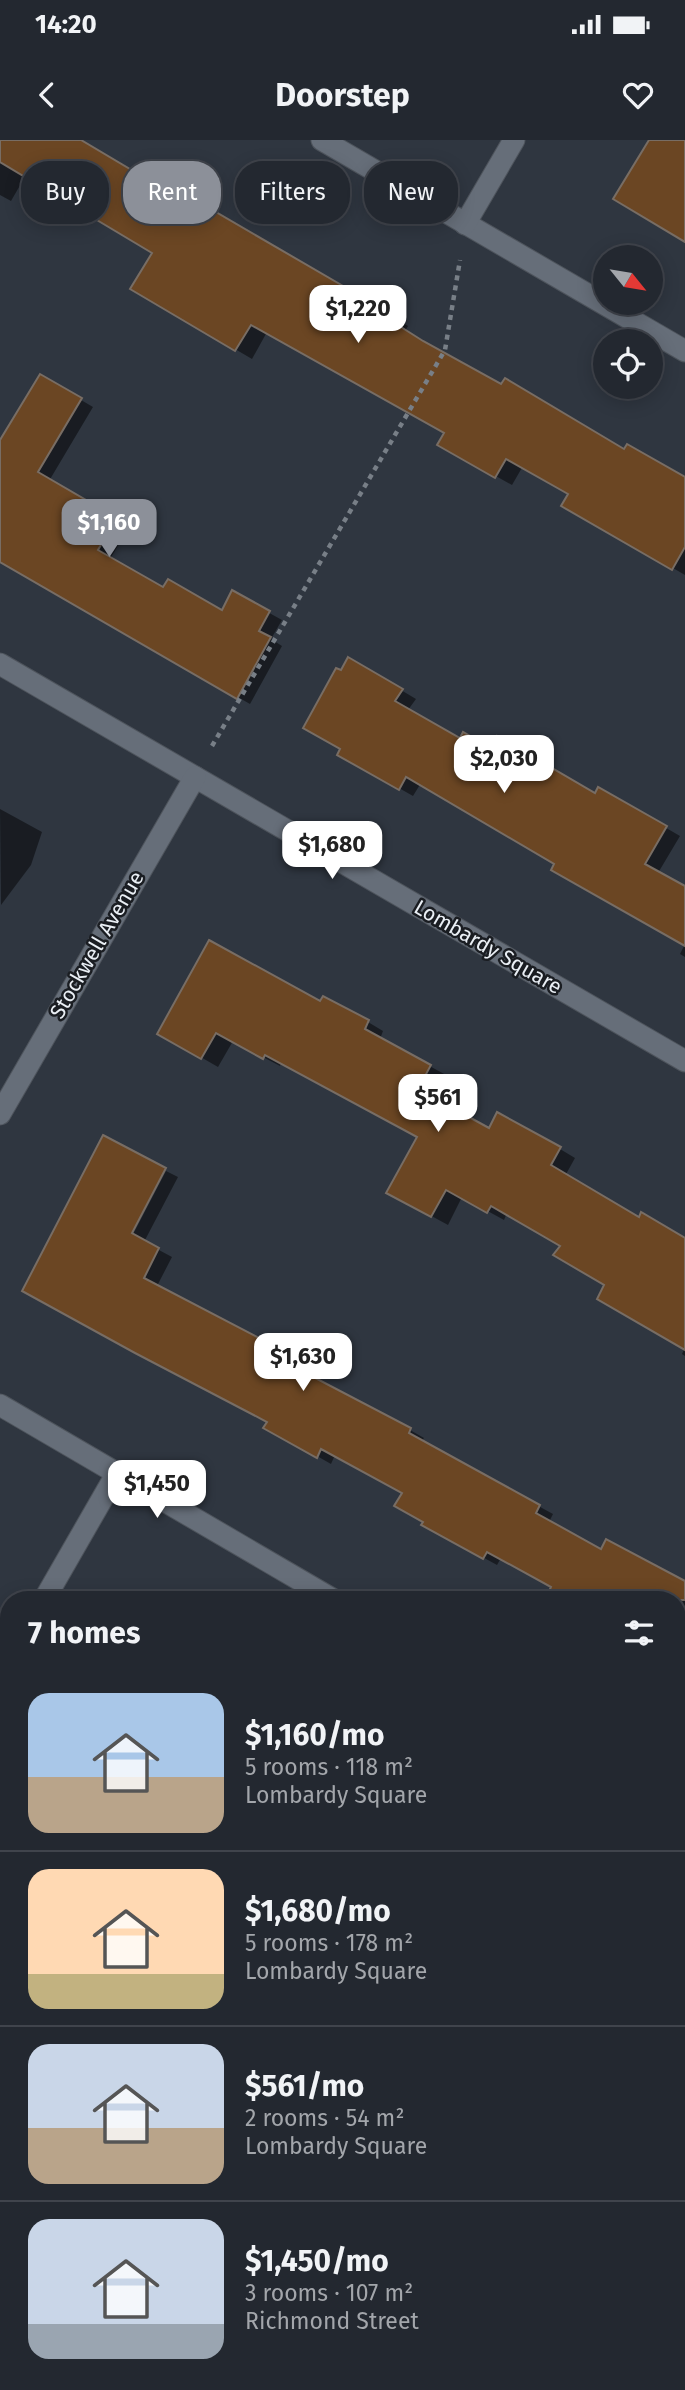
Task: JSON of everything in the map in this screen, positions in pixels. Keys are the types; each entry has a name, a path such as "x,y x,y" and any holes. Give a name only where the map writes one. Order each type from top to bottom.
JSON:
{"street":[{"path":"322,140 685,351"},
{"path":"466,224 514,140"},
{"name":"Lombardy Square","path":"0,664 685,1061"},
{"name":"Stockwell Avenue","path":"0,1114 195,777"},
{"path":"0,1405 319,1591"},
{"path":"49,1591 117,1473"}],"path":[{"path":"195,777 445,350 466,224"}],"building":[{"path":"0,140 81,140 123,165 123,224 221,224 221,215 393,315 390,320 423,341 501,384 505,378 624,449 627,444 685,477 685,547 672,570 561,506 568,494 506,459 495,478 437,445 444,433 251,325 235,351 130,289 152,253 104,224 109,224 109,161 21,161 21,175 0,162"},
{"path":"649,140 685,140 685,242 613,199"},
{"path":"40,374 82,398 38,472 117,518 98,550 163,587 168,579 222,610 232,590 270,611 259,631 271,637 237,699 0,562 0,440"},
{"path":"348,657 403,689 395,701 460,738 463,732 491,748 497,736 595,793 598,787 667,826 645,864 685,886 685,946 551,870 554,864 406,777 399,790 337,755 340,749 303,728 336,668 341,670"},
{"path":"209,940 320,1001 323,996 369,1020 365,1029 431,1065 418,1089 489,1128 497,1112 561,1147 551,1165 639,1217 641,1212 685,1238 685,1350 597,1299 604,1285 553,1255 560,1246 491,1206 487,1213 446,1190 431,1217 386,1193 417,1137 265,1055 263,1059 216,1033 201,1059 157,1034"},
{"path":"103,1135 166,1168 132,1233 159,1248 144,1278 261,1339 258,1346 278,1356 277,1358 411,1428 409,1433 540,1505 536,1513 601,1549 606,1539 685,1581 685,1591 549,1591 551,1587 487,1552 483,1559 421,1525 423,1522 394,1506 402,1493 321,1449 317,1458 263,1428 267,1422 22,1291"}]}
